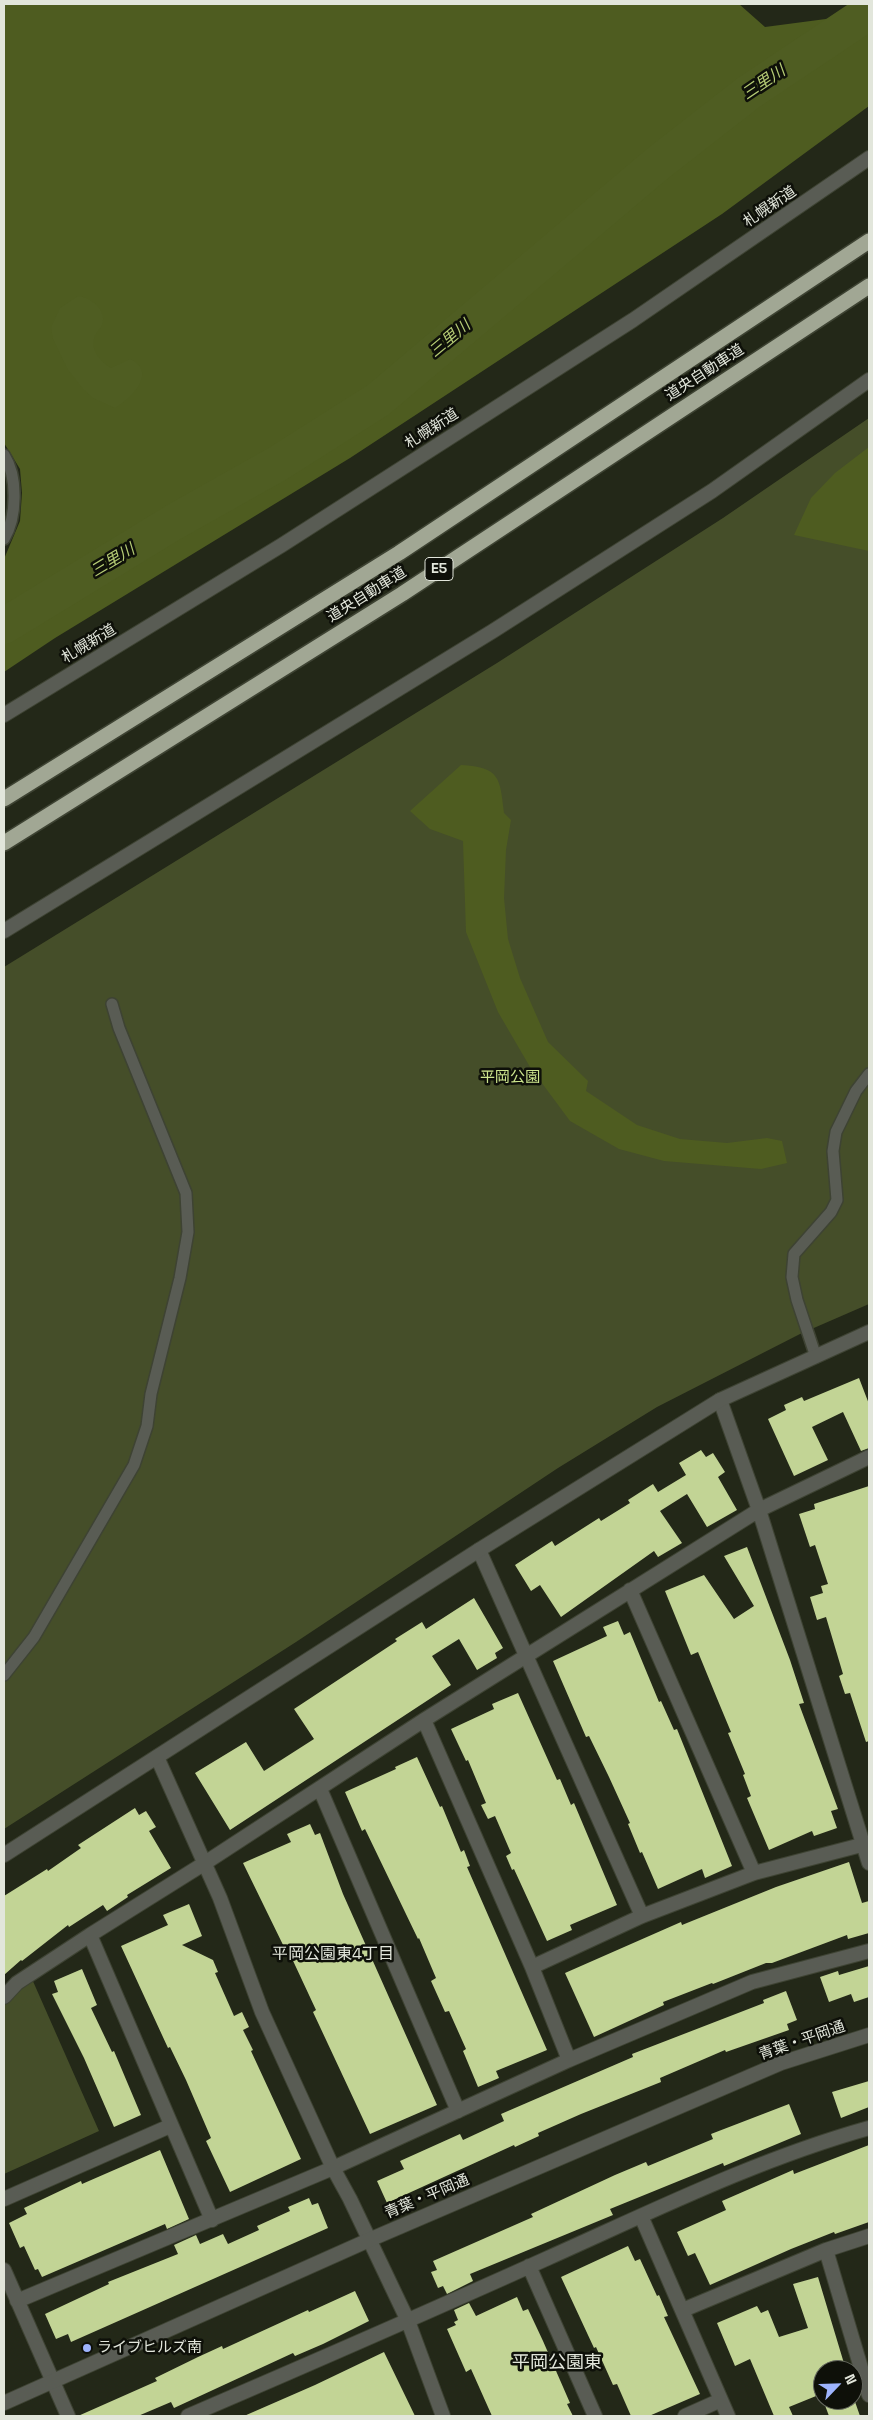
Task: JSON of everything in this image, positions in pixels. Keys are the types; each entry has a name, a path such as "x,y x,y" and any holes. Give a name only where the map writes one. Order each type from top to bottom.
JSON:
{"highway":[{"name":"道央自動車道","path":"4,799 399,553 869,241"},
{"name":"道央自動車道","path":"4,843 402,594 869,286"}],"street":[{"name":"札幌新道","path":"4,714 282,545 591,347 869,158"},
{"path":"4,931 502,626 712,491 869,380"},
{"path":"4,1855 479,1550 720,1400 869,1332"},
{"path":"720,1400 759,1510 866,1844 869,1863"},
{"path":"4,1997 17,1983 205,1864 424,1720 630,1590 759,1510 869,1457"},
{"path":"479,1550 642,1916"},
{"path":"630,1590 754,1873"},
{"path":"424,1720 532,1966 569,2060"},
{"path":"157,1757 220,1898 262,2012 333,2168 408,2321 443,2416"},
{"path":"320,1789 458,2111"},
{"path":"532,1966 642,1916 754,1873 866,1844"},
{"path":"90,1936 212,2220"},
{"path":"18,2301 333,2168 569,2060 752,1982 869,1950"},
{"name":"青葉・平岡通","path":"4,2403 369,2240 781,2063 869,2035"},
{"path":"4,2199 170,2126"},
{"path":"188,2416 408,2321 641,2216 813,2144 869,2128"},
{"path":"641,2216 728,2416"},
{"path":"683,2310 826,2250 869,2236"},
{"path":"826,2250 869,2395"},
{"path":"529,2266 595,2416"},
{"path":"4,2270 68,2416"},
{"path":"685,2416 721,2400"}],"lane":[{"path":"4,455 13,479 13,506 8,533 4,539"},
{"path":"4,1675 34,1637 134,1465 147,1426 151,1394 176,1296 188,1232 186,1193 119,1028 112,1004"},
{"path":"816,1357 797,1300 792,1277 794,1254 831,1212 836,1200 833,1151 836,1132 856,1091 869,1074"}],"green space":[{"name":"平岡公園","path":"869,418 869,1304 800,1334 657,1407 558,1468 296,1642 4,1829 4,967 497,663 723,518"},
{"path":"32,1979 99,2131 4,2174 4,2001"}],"shaded area":[{"path":"4,4 739,4 765,27 841,17 869,24 869,106 722,214 350,458 55,638 4,672 4,559 20,521 22,493 20,469 4,443"},
{"path":"78,296 88,299 97,305 102,314 102,325 95,335 93,343 95,352 100,359 111,368 130,359 138,364 142,371 142,378 135,392 115,408 93,398 83,389 68,370 53,339 51,327 60,308"},
{"path":"869,447 869,551 794,535 811,498 835,473"},
{"path":"461,765 484,768 496,777 499,783 504,813 511,820 506,850 504,898 508,939 520,978 548,1042 588,1081 586,1091 637,1125 680,1139 727,1143 767,1138 782,1141 787,1163 761,1169 664,1161 619,1149 570,1121 530,1067 498,1012 466,932 463,841 430,829 410,811"}],"building":[{"path":"859,1378 869,1404 869,1448 861,1451 843,1412 812,1427 828,1460 794,1476 768,1419 786,1410 784,1405 802,1397 804,1401"},
{"path":"701,1450 706,1457 713,1453 725,1472 718,1477 737,1510 707,1527 687,1494 660,1511 682,1543 658,1557 654,1551 561,1617 540,1585 531,1591 515,1565 552,1541 555,1546 599,1518 601,1521 630,1503 628,1500 653,1484 658,1492 686,1475 679,1463"},
{"path":"869,1486 869,1741 866,1742 850,1693 845,1694 839,1676 843,1674 826,1617 817,1620 810,1597 823,1593 821,1586 828,1584 815,1545 810,1547 799,1514 815,1509 814,1504"},
{"path":"747,1547 790,1660 804,1703 799,1704 838,1809 831,1811 837,1828 814,1836 812,1831 769,1850 747,1798 751,1796 743,1775 745,1774 728,1733 731,1732 698,1652 691,1655 665,1591 704,1575 734,1619 754,1606 724,1556"},
{"path":"474,1598 503,1648 495,1653 497,1658 477,1670 459,1639 432,1656 451,1685 230,1830 195,1773 246,1742 264,1771 314,1739 294,1709 397,1641 395,1639 422,1622 426,1629"},
{"path":"618,1621 624,1635 630,1632 659,1702 661,1701 674,1730 677,1729 732,1866 705,1878 702,1869 658,1889 642,1852 640,1853 628,1824 630,1823 609,1777 589,1736 586,1737 553,1661 607,1636 603,1627"},
{"path":"518,1693 557,1780 560,1779 571,1805 574,1803 617,1905 570,1925 572,1930 547,1941 514,1869 512,1870 506,1856 511,1853 495,1816 488,1819 481,1805 486,1803 468,1760 466,1761 451,1729 494,1709 492,1704"},
{"path":"417,1757 440,1807 442,1806 461,1852 464,1850 470,1866 467,1867 547,2050 496,2071 499,2078 478,2087 463,2051 466,2049 449,2011 445,2012 431,1981 436,1978 419,1938 365,1829 362,1831 345,1792 396,1769 395,1767"},
{"path":"135,1808 139,1815 146,1811 156,1827 149,1831 171,1868 127,1895 128,1897 107,1911 103,1905 69,1927 68,1925 4,1975 4,1896 47,1869 48,1871 81,1848 78,1845"},
{"path":"310,1824 315,1835 320,1833 343,1894 437,2105 370,2134 313,2012 316,2010 288,1950 286,1951 243,1863 291,1842 287,1834"},
{"path":"849,1862 862,1903 869,1901 869,1933 848,1939 847,1935 712,1983 663,2002 664,2005 594,2037 565,1973 681,1922 682,1925 776,1887"},
{"path":"189,1904 202,1936 182,1945 213,1960 218,1972 215,1973 234,2016 242,2012 249,2027 243,2030 253,2050 251,2051 301,2159 230,2192 206,2141 211,2138 186,2080 170,2047 168,2048 121,1946 168,1925 163,1915"},
{"path":"869,1966 869,1997 854,2002 851,1994 829,2002 820,1977 838,1971 839,1975"},
{"path":"82,1969 97,2005 91,2008 112,2052 114,2051 141,2115 114,2127 84,2058 52,1994 58,1992 54,1981"},
{"path":"786,1991 797,2020 787,2024 789,2030 726,2052 725,2050 660,2078 661,2082 581,2114 538,2133 539,2136 515,2147 514,2145 387,2203 377,2181 404,2169 400,2161 460,2134 463,2140 504,2121 501,2114 633,2057 632,2054 764,2003 763,2000"},
{"path":"869,2081 869,2107 841,2118 832,2092"},
{"path":"789,2104 801,2134 724,2166 723,2163 610,2209 613,2215 470,2274 473,2281 447,2294 443,2286 438,2288 431,2272 437,2270 433,2261 533,2217 531,2214 615,2175 646,2162 648,2166 713,2139 711,2134"},
{"path":"869,2145 869,2222 835,2234 834,2232 791,2249 710,2285 695,2253 688,2256 677,2232 726,2210 722,2201 793,2170 794,2174"},
{"path":"160,2150 189,2219 167,2229 165,2224 42,2277 38,2269 35,2270 24,2246 20,2248 9,2223 27,2214 24,2208 81,2181 82,2184"},
{"path":"309,2198 312,2205 318,2203 328,2228 71,2342 68,2334 56,2339 45,2314 109,2284 108,2282 178,2254 174,2245 196,2235 200,2244 223,2234 228,2244 259,2230 257,2226 290,2211 288,2207"},
{"path":"628,2246 635,2261 640,2259 657,2296 659,2295 668,2316 664,2317 700,2394 649,2416 631,2416 617,2384 613,2385 596,2347 594,2348 561,2277"},
{"path":"818,2277 843,2360 813,2360 813,2397 789,2407 793,2416 774,2416 750,2359 735,2366 717,2323 757,2306 761,2313 768,2310 779,2337 808,2328 793,2284"},
{"path":"355,2291 369,2321 323,2344 295,2356 293,2353 174,2408 171,2402 138,2416 78,2416 157,2381 155,2378 222,2346 223,2349 308,2310 309,2312"},
{"path":"517,2297 523,2311 528,2309 570,2403 567,2404 573,2416 492,2416 471,2369 466,2372 447,2329 456,2325 454,2322 458,2320 454,2310 469,2303 476,2316"},
{"path":"384,2352 415,2416 244,2416 315,2385"},
{"path":"827,2410 858,2410 860,2416 829,2416"}],"waterway":[{"name":"三里川","path":"4,626 174,522 277,464 378,400 657,164 748,93 869,12"}],"place":[{"name":"ライブヒルズ南","path":"87,2348"}],"district":[{"name":"平岡公園東4丁目","path":"333,1955"},
{"name":"平岡公園東","path":"557,2363"}]}
